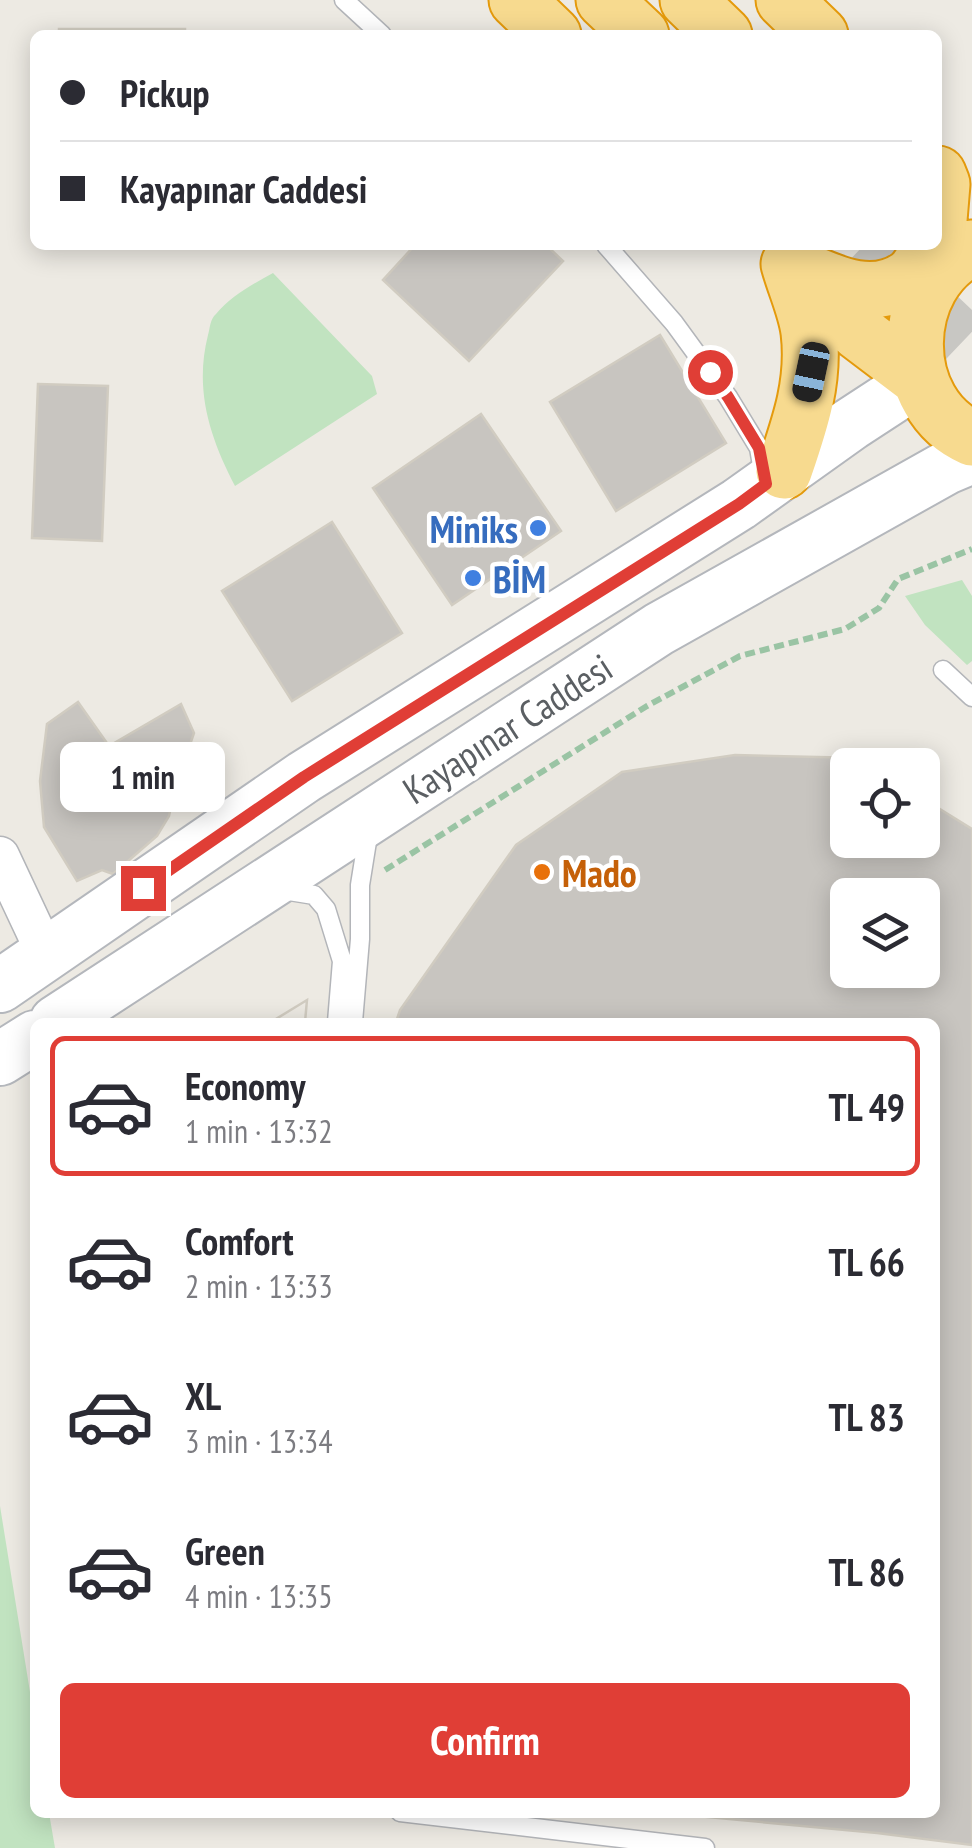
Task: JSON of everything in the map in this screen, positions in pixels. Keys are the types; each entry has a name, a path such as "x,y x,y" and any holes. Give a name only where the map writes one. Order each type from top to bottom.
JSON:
{"highway":[{"path":"517,0 548,30"},
{"path":"604,0 636,30"},
{"path":"688,0 719,30"},
{"path":"784,0 815,30"},
{"path":"942,146 972,168"},
{"path":"972,248 961,253 934,279 918,312 914,349 920,379 938,412 972,438"},
{"path":"779,254 840,287 877,291 909,278 928,250"},
{"path":"775,478 801,420 811,372 808,328 779,254"},
{"path":"779,254 858,332 920,379"}],"main road":[{"name":"Kayapınar Caddesi","path":"0,986 304,777 722,514 920,379"},
{"name":"Kayapınar Caddesi","path":"62,1018 660,629 972,457"},
{"path":"0,1060 30,1039"}],"street":[{"path":"0,856 46,954"}],"lane":[{"path":"344,0 377,30"},
{"path":"610,250 674,323 728,397 775,478"},
{"path":"943,670 972,697"},
{"path":"354,1018 360,885 371,817"},
{"path":"257,892 290,890 314,894 326,909 342,961 337,1018"},
{"path":"451,1818 705,1848"}],"path":[{"path":"360,885 647,706 740,656 845,629 879,608 898,578 972,549"}],"green space":[{"path":"273,273 372,376 377,394 235,486 207,413 204,355 214,316 235,296"},
{"path":"962,580 972,596 972,661 967,665 925,625 905,596"},
{"path":"0,1506 30,1692 30,1818 50,1818 55,1848 0,1848"}],"building":[{"path":"59,29 185,29 185,30"},
{"path":"410,250 551,250 563,261 469,361 383,280"},
{"path":"660,335 726,443 616,511 550,402"},
{"path":"38,384 108,386 102,541 32,538"},
{"path":"481,414 561,531 452,605 373,488"},
{"path":"332,522 402,633 292,701 222,591"},
{"path":"78,702 109,746 181,704 194,733 169,816 157,836 113,874 102,870 77,881 44,827 40,781 47,724"},
{"path":"735,755 830,757 830,858 940,858 940,809 972,829 972,1845 718,1818 940,1818 940,1018 397,1018 516,845 622,772"},
{"path":"307,1000 305,1018 278,1018"},
{"path":"307,1000 305,1018 278,1018"}],"tunnel":[{"path":"869,250 972,348"}],"place":[{"name":"Miniks","path":"538,528"},
{"name":"BİM","path":"473,578"},
{"name":"Mado","path":"542,872"}],"route":[{"path":"143,888 304,777 766,484 759,448 710,372"}]}
